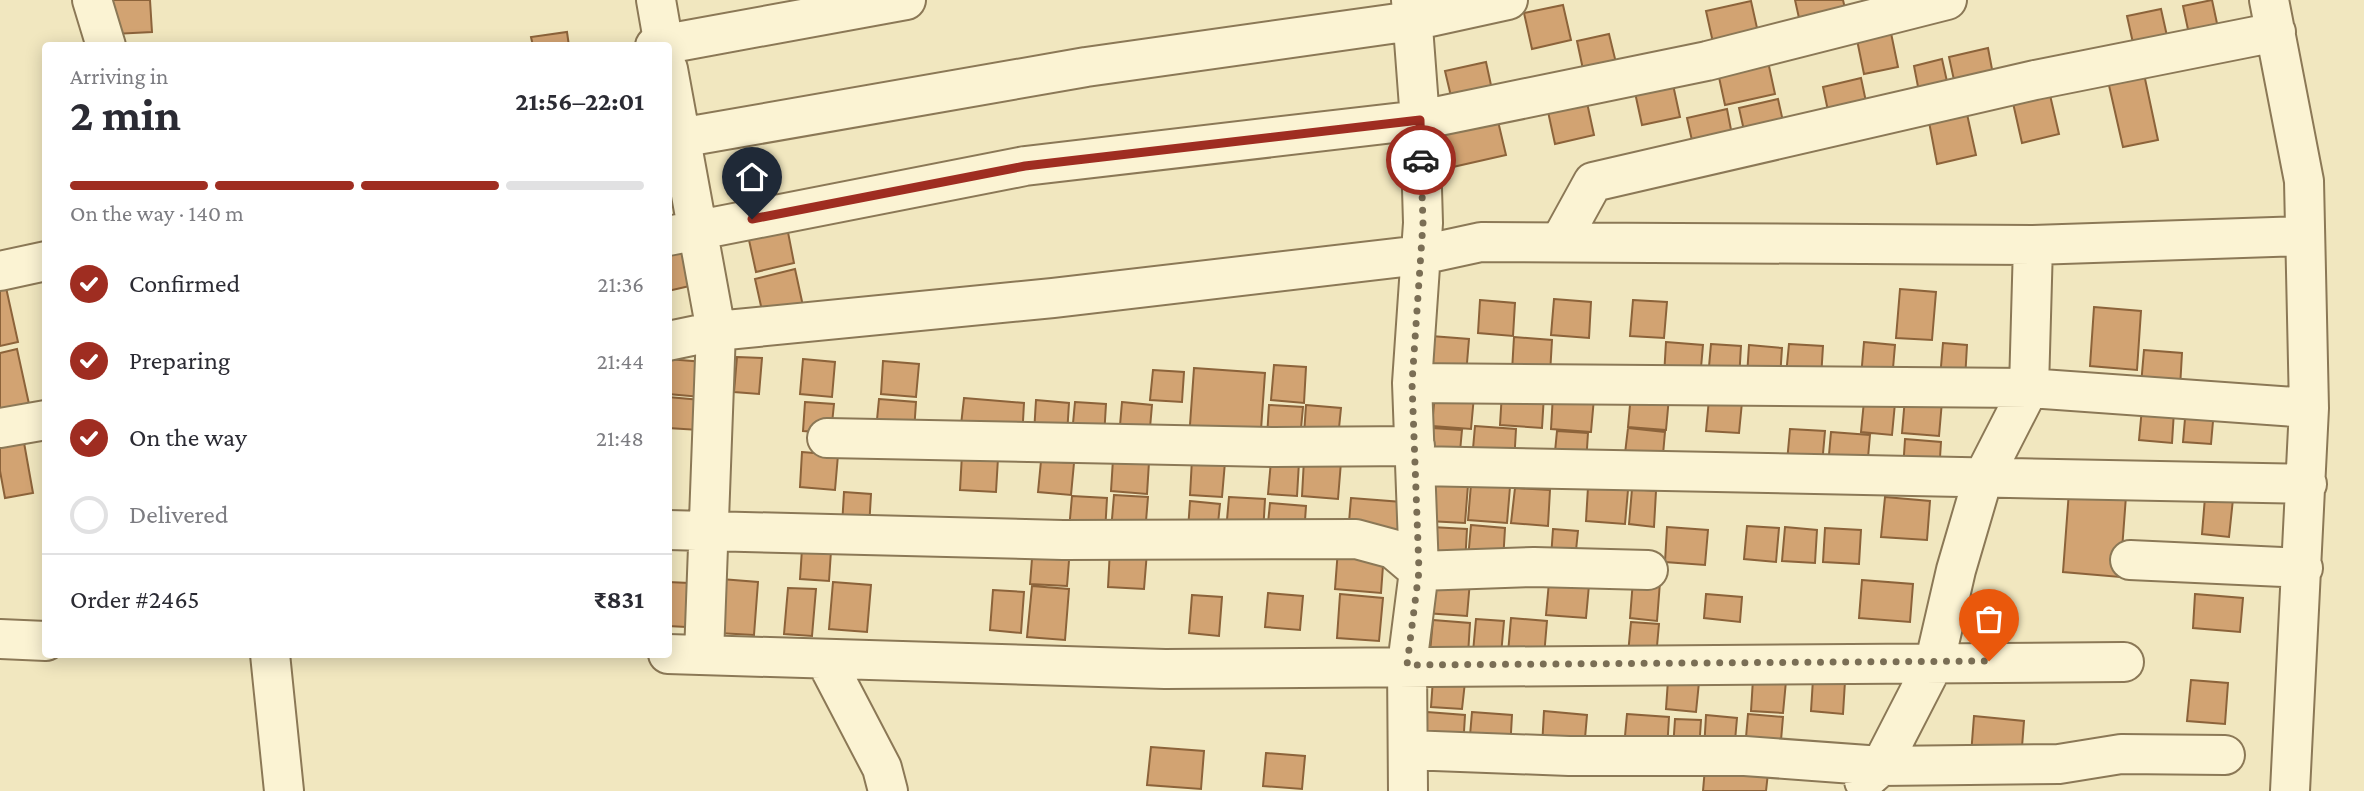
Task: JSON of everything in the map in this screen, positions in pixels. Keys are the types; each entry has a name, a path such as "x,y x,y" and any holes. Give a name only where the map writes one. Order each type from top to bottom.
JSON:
{"street":[{"path":"92,0 105,42"},
{"path":"656,0 662,42"},
{"path":"672,49 906,0"},
{"path":"675,139 1411,10 1508,0"},
{"path":"683,233 1025,166 1420,120 1707,61 1947,0"},
{"path":"1408,791 1407,665 1419,571 1412,383 1421,255 1420,120 1411,10"},
{"path":"1560,242 1593,182 2035,80 2272,16 2304,181 2309,408 2290,791"},
{"path":"672,117 683,233 716,331 707,530 686,654 1165,669 1935,661 2124,662"},
{"path":"672,340 716,331 1054,298 1421,255 1481,242 2033,246 2304,236"},
{"path":"1851,791 1881,766 1935,661 1956,570 1983,478 2029,388 2033,246"},
{"path":"0,271 42,262"},
{"path":"1412,383 2029,388 2309,408"},
{"path":"0,428 42,421"},
{"path":"827,438 1233,446 1416,456 1983,478 2307,484"},
{"path":"672,530 1063,540 1356,539 1393,550 1419,571 1534,568 1648,570"},
{"path":"2130,560 2303,568"},
{"path":"0,639 42,641"},
{"path":"270,658 285,791"},
{"path":"825,659 882,768 888,791"},
{"path":"1408,750 1569,756 1745,756 1881,766 2059,764 2121,754 2225,755"}],"building":[{"path":"112,0 150,0 152,32 114,34"},
{"path":"1795,0 1843,0 1847,17 1801,27"},
{"path":"2212,0 2221,42 2192,48 2183,6"},
{"path":"1751,1 1759,37 1714,47 1706,11"},
{"path":"1563,5 1571,40 1532,49 1524,13"},
{"path":"2161,9 2169,45 2135,52 2127,16"},
{"path":"567,32 568,42 532,42 531,37"},
{"path":"1891,33 1898,67 1864,74 1857,40"},
{"path":"1609,34 1617,67 1584,74 1577,41"},
{"path":"1988,48 1995,85 1957,94 1949,57"},
{"path":"1767,57 1775,94 1725,105 1717,68"},
{"path":"1942,59 1950,95 1921,102 1914,66"},
{"path":"1486,62 1494,99 1454,109 1445,71"},
{"path":"2144,74 2158,140 2123,147 2108,81"},
{"path":"1861,78 1869,116 1831,125 1823,87"},
{"path":"1672,80 1680,117 1642,125 1634,88"},
{"path":"2050,95 2059,134 2022,143 2013,103"},
{"path":"1586,98 1594,135 1555,144 1547,107"},
{"path":"1778,99 1786,135 1747,144 1739,108"},
{"path":"1727,109 1734,145 1695,154 1687,118"},
{"path":"1967,114 1976,155 1937,164 1929,122"},
{"path":"1497,117 1506,155 1444,169 1435,131"},
{"path":"786,222 794,263 756,272 747,231"},
{"path":"686,250 694,285 672,290 672,253"},
{"path":"795,269 803,306 763,315 755,279"},
{"path":"5,283 18,342 0,346 0,284"},
{"path":"1900,289 1936,292 1932,340 1896,338"},
{"path":"1554,299 1591,302 1589,338 1551,335"},
{"path":"1480,300 1515,303 1513,336 1478,333"},
{"path":"1633,300 1667,302 1664,338 1630,336"},
{"path":"2094,307 2141,311 2137,370 2090,366"},
{"path":"1431,336 1469,339 1466,375 1428,372"},
{"path":"1514,337 1552,340 1550,374 1512,371"},
{"path":"1666,342 1703,345 1700,379 1664,376"},
{"path":"1864,342 1895,345 1892,380 1861,377"},
{"path":"1943,343 1967,345 1965,380 1940,378"},
{"path":"1711,344 1741,346 1739,380 1708,378"},
{"path":"1789,344 1823,346 1821,378 1786,375"},
{"path":"1749,345 1782,348 1780,378 1747,376"},
{"path":"17,349 29,404 0,410 0,353"},
{"path":"2144,350 2182,353 2180,388 2141,385"},
{"path":"737,357 762,358 759,394 734,392"},
{"path":"672,359 704,362 701,397 672,394"},
{"path":"803,359 835,362 832,397 800,394"},
{"path":"883,361 919,364 916,397 881,394"},
{"path":"1274,365 1306,367 1304,403 1271,400"},
{"path":"1194,368 1265,373 1260,444 1189,439"},
{"path":"1153,370 1184,372 1182,402 1150,400"},
{"path":"1502,392 1544,395 1542,428 1500,425"},
{"path":"1435,393 1474,396 1471,429 1432,426"},
{"path":"1631,394 1669,397 1666,430 1628,427"},
{"path":"1553,395 1594,398 1591,432 1551,429"},
{"path":"672,397 701,400 699,430 672,428"},
{"path":"964,398 1024,403 1022,439 960,434"},
{"path":"1905,398 1942,401 1939,436 1902,433"},
{"path":"879,399 916,402 914,432 876,430"},
{"path":"1709,399 1742,402 1739,433 1706,431"},
{"path":"1036,400 1069,403 1067,435 1034,433"},
{"path":"1864,401 1895,403 1892,435 1861,432"},
{"path":"805,402 834,404 831,433 803,431"},
{"path":"1075,402 1106,404 1104,437 1072,434"},
{"path":"1122,402 1152,405 1149,439 1119,437"},
{"path":"1269,405 1303,407 1300,439 1267,437"},
{"path":"1306,405 1341,408 1338,438 1304,435"},
{"path":"2186,407 2214,410 2211,444 2183,442"},
{"path":"2142,408 2174,411 2172,443 2139,440"},
{"path":"1475,426 1516,429 1514,464 1472,460"},
{"path":"1432,428 1462,430 1459,462 1429,459"},
{"path":"1628,428 1665,432 1662,466 1624,462"},
{"path":"1790,429 1825,431 1822,465 1787,462"},
{"path":"1557,431 1588,433 1586,464 1554,462"},
{"path":"1831,432 1870,435 1867,469 1828,466"},
{"path":"23,437 33,493 5,498 0,471 0,441"},
{"path":"1905,439 1941,442 1939,473 1903,470"},
{"path":"802,452 838,455 835,490 800,487"},
{"path":"962,454 998,458 996,492 960,490"},
{"path":"1113,459 1149,462 1147,494 1111,491"},
{"path":"1192,459 1225,462 1222,497 1190,495"},
{"path":"1304,459 1341,462 1338,499 1302,496"},
{"path":"1041,461 1074,463 1071,495 1038,492"},
{"path":"1271,461 1299,462 1297,496 1268,494"},
{"path":"1431,483 1468,485 1465,523 1428,521"},
{"path":"1471,484 1510,487 1507,523 1468,520"},
{"path":"1588,487 1628,490 1625,524 1586,521"},
{"path":"1515,488 1550,490 1548,526 1511,523"},
{"path":"1632,489 1656,491 1654,527 1629,524"},
{"path":"2069,491 2126,496 2120,577 2063,572"},
{"path":"844,492 871,494 869,528 842,526"},
{"path":"1114,495 1148,497 1145,533 1111,531"},
{"path":"1072,496 1107,498 1105,533 1069,530"},
{"path":"1229,497 1265,499 1263,534 1226,531"},
{"path":"1885,497 1930,501 1927,540 1881,537"},
{"path":"2205,497 2233,499 2229,537 2202,534"},
{"path":"1351,498 1402,502 1399,538 1348,534"},
{"path":"1190,501 1220,504 1217,533 1188,530"},
{"path":"1270,503 1306,506 1304,535 1267,533"},
{"path":"1471,525 1505,528 1503,562 1468,559"},
{"path":"1747,526 1779,528 1776,562 1744,559"},
{"path":"1431,527 1467,529 1465,564 1428,561"},
{"path":"1667,527 1708,530 1705,565 1665,562"},
{"path":"1785,527 1817,530 1815,563 1782,561"},
{"path":"1825,528 1861,530 1859,564 1823,562"},
{"path":"1553,529 1578,531 1575,560 1551,558"},
{"path":"1033,546 1070,548 1067,586 1030,584"},
{"path":"802,549 831,551 829,581 800,579"},
{"path":"1110,549 1147,552 1144,589 1108,587"},
{"path":"1338,549 1384,552 1381,593 1335,589"},
{"path":"1428,577 1470,581 1467,616 1425,613"},
{"path":"721,579 758,582 754,635 718,633"},
{"path":"1633,580 1660,582 1657,621 1630,618"},
{"path":"1862,580 1913,584 1910,622 1859,618"},
{"path":"672,582 689,583 686,627 672,626"},
{"path":"833,582 871,585 867,632 829,629"},
{"path":"1549,582 1589,585 1586,618 1546,615"},
{"path":"1032,586 1069,589 1065,640 1027,637"},
{"path":"788,588 816,589 812,636 784,634"},
{"path":"993,590 1024,592 1021,633 990,630"},
{"path":"1268,593 1303,596 1300,630 1265,627"},
{"path":"1340,594 1383,598 1379,641 1337,638"},
{"path":"1706,594 1742,597 1740,622 1704,618"},
{"path":"2195,594 2243,598 2240,632 2193,628"},
{"path":"1192,595 1222,597 1219,636 1189,633"},
{"path":"1511,618 1547,621 1544,656 1508,653"},
{"path":"1476,619 1504,621 1501,655 1473,652"},
{"path":"1433,620 1470,623 1468,655 1430,652"},
{"path":"1631,622 1659,624 1656,657 1628,654"},
{"path":"1433,679 1465,682 1462,709 1431,707"},
{"path":"1753,679 1786,681 1783,713 1751,711"},
{"path":"1813,679 1845,681 1843,714 1811,711"},
{"path":"1668,680 1699,682 1696,712 1666,709"},
{"path":"2191,680 2228,683 2225,724 2187,721"},
{"path":"1544,711 1587,715 1584,750 1542,747"},
{"path":"1427,712 1465,715 1463,748 1425,745"},
{"path":"1472,712 1512,715 1510,750 1469,747"},
{"path":"1627,714 1669,717 1667,750 1624,747"},
{"path":"1748,714 1783,717 1780,752 1745,749"},
{"path":"1706,715 1737,718 1734,752 1704,750"},
{"path":"1974,716 2024,721 2021,760 1971,755"},
{"path":"1675,719 1701,720 1699,750 1673,749"},
{"path":"1151,747 1204,751 1201,789 1147,785"},
{"path":"1266,753 1305,756 1302,789 1263,786"},
{"path":"1705,768 1768,773 1766,791 1703,791"}],"way so far":[{"path":"1421,160 1423,223 1412,383 1419,571 1407,665 1989,661"}],"route":[{"path":"752,219 1025,166 1420,120 1421,160"}]}
